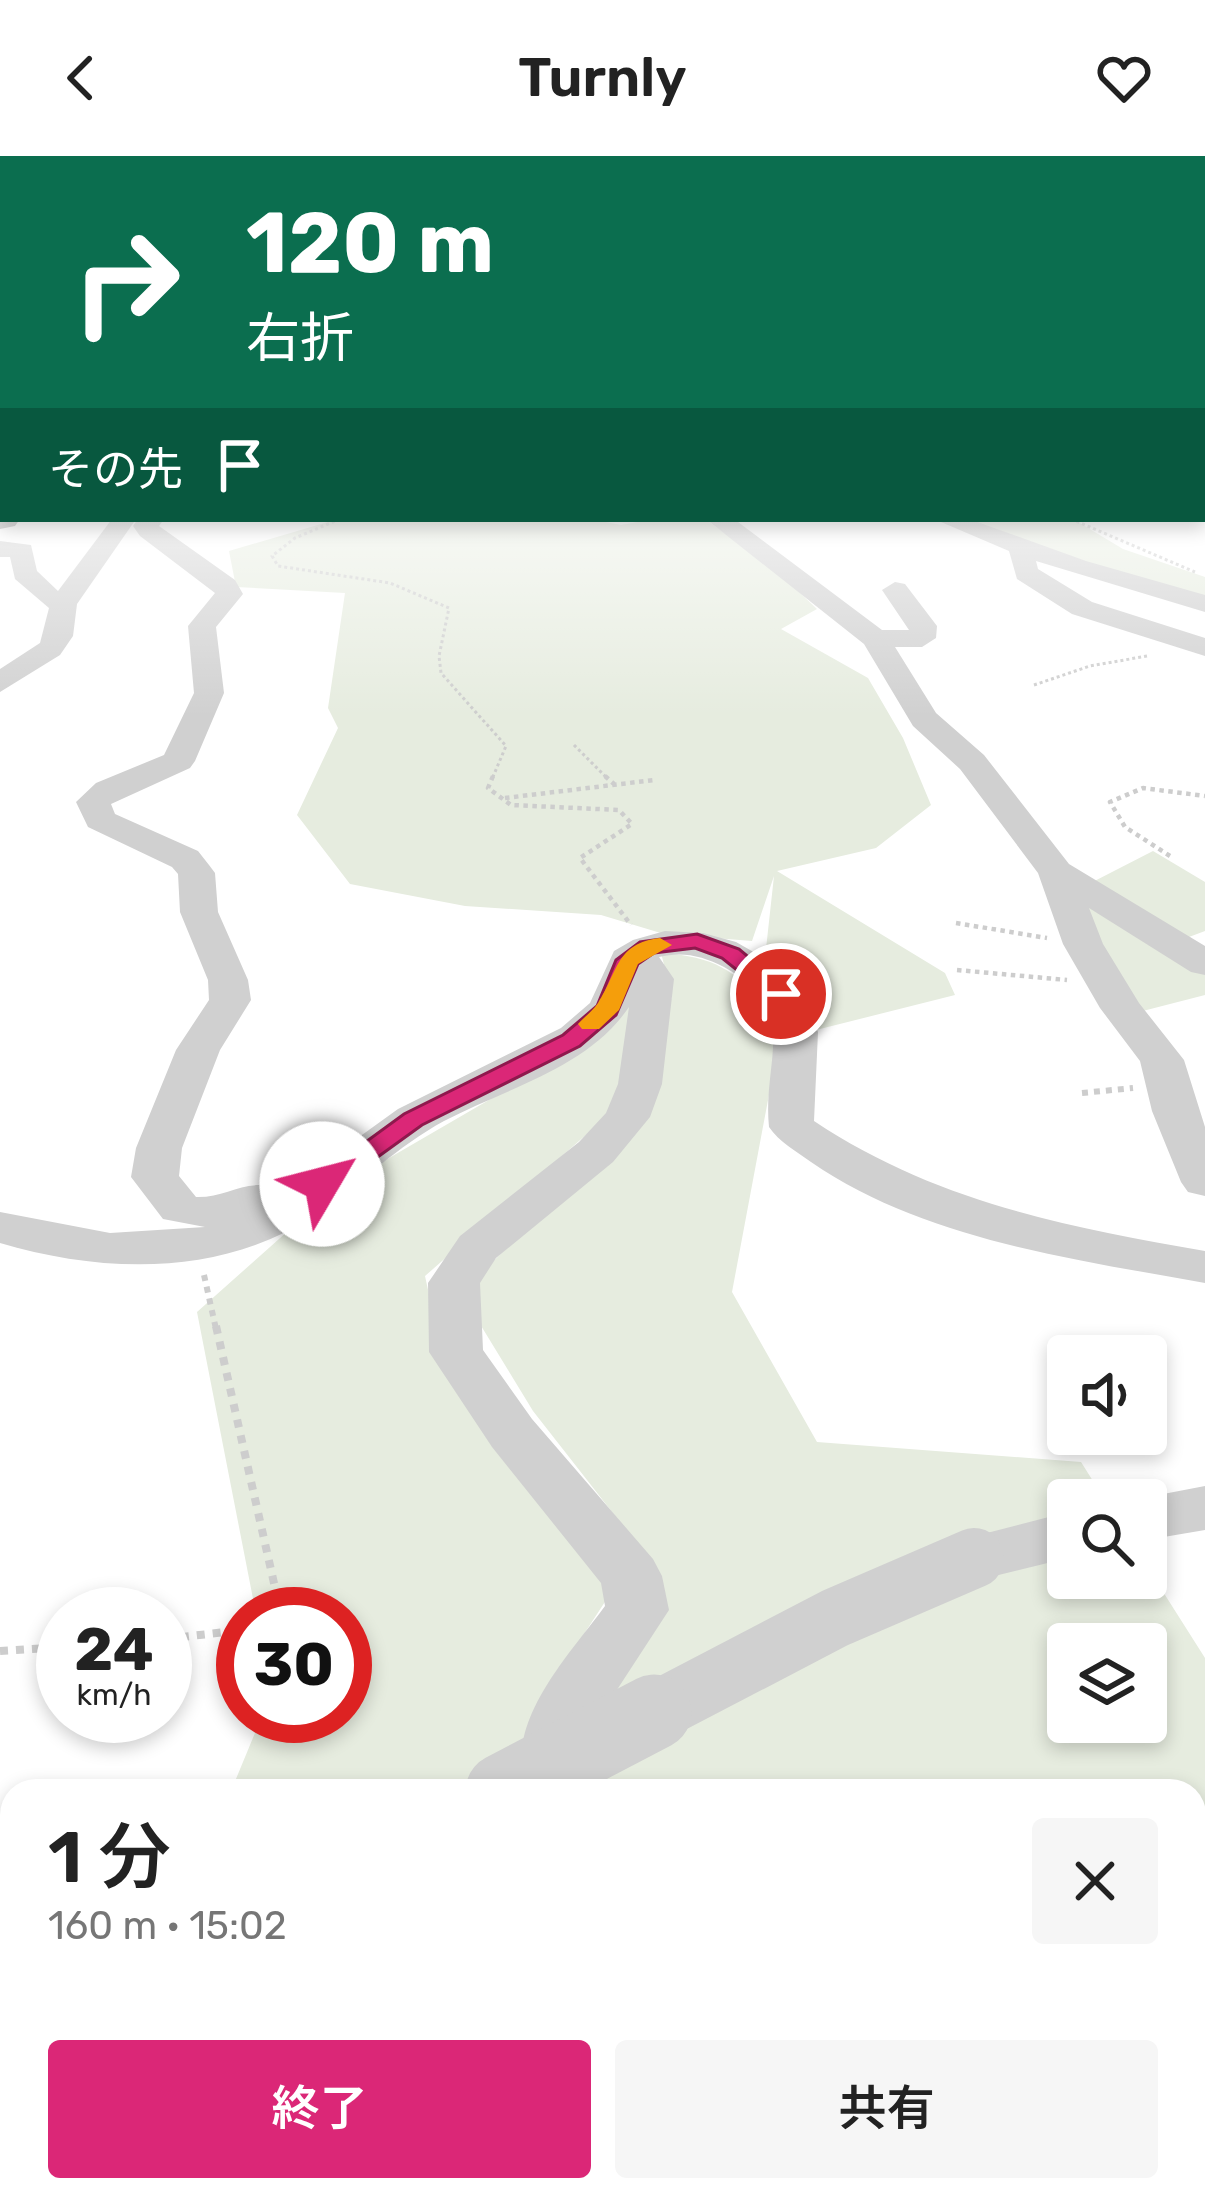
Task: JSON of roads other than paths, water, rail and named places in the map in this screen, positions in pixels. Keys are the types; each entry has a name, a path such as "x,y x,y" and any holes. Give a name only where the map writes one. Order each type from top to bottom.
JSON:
{"street":[{"path":"0,683 50,650 58,636 63,604 119,525"},
{"path":"146,525 226,586 229,594 202,626 209,693 178,761 108,790 94,802 100,820 185,860 196,873 199,912 228,980 230,1000 198,1050 159,1148 155,1177 179,1209 216,1213 228,1212 311,1169 350,1161"},
{"path":"726,525 875,639 925,719 972,762 1056,872 1083,944 1162,1060 1205,1182"},
{"path":"962,525 1020,548 1205,604"},
{"path":"1020,548 1026,573 1044,588 1082,608 1205,647"},
{"path":"0,549 22,550 24,573 63,604"},
{"path":"875,639 922,638 923,626 895,590"},
{"path":"1056,872 1205,963"},
{"path":"638,953 697,941 730,953 781,994 801,1036 787,1104 792,1127 837,1162 917,1200 1042,1238 1205,1267"},
{"path":"0,1227 82,1246 197,1247 255,1230 413,1120 571,1040 608,1010 638,953"},
{"path":"560,1779 560,1720 637,1610 631,1576 512,1433 456,1352 454,1283 478,1246 596,1152 627,1117 640,1084 654,980 638,953"},
{"path":"1167,1514 1205,1508"},
{"path":"525,1779 835,1618 974,1558 1047,1539"}]}
